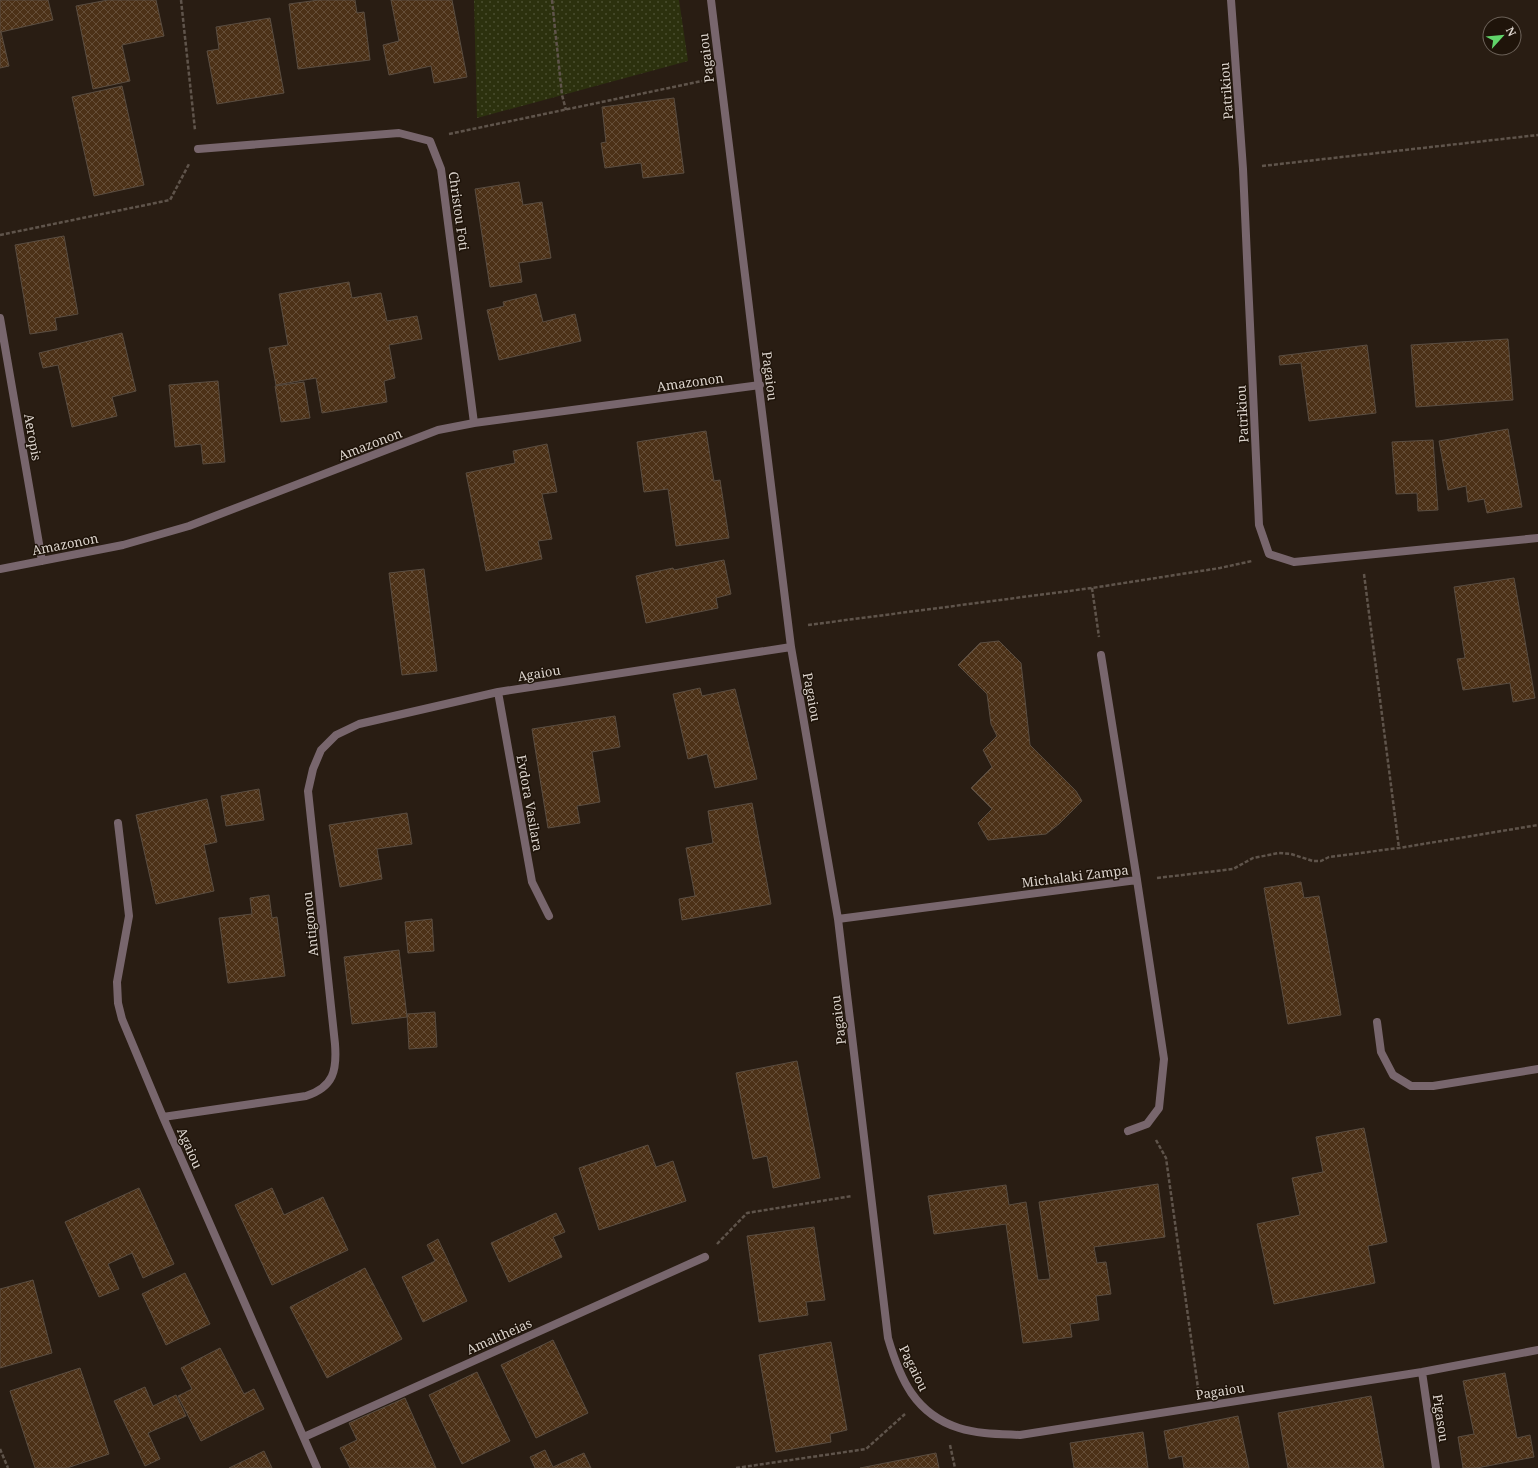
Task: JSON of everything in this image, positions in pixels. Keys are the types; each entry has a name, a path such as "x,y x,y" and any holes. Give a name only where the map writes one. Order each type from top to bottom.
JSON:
{"street":[{"name":"Pagaiou","path":"711,0 790,627 791,647 838,919 888,1338 896,1364 918,1403 937,1419 959,1428 983,1433 1020,1435 1422,1372 1538,1350"},
{"name":"Patrikiou","path":"1231,0 1243,169 1259,525 1269,554"},
{"path":"198,149 399,133 430,141"},
{"name":"Christou Foti","path":"430,141 441,168 474,423"},
{"name":"Aeropis","path":"0,318 42,561"},
{"name":"Amazonon","path":"0,569 123,545 189,526 438,430 474,423 760,385"},
{"path":"1269,554 1294,562 1538,538"},
{"name":"Agaiou","path":"313,769 321,750 336,735 359,724 498,692 791,647"},
{"name":"Michalaki Zampa","path":"838,919 1137,880 1101,655"},
{"name":"Evdora Vasilara","path":"498,692 532,882 549,916"},
{"name":"Antigonou","path":"163,1117 306,1096 321,1089 336,1069 337,1060 308,790 313,769"},
{"name":"Agaiou","path":"118,823 129,916 117,982 118,1003 122,1019 163,1117 317,1468"},
{"path":"1128,1131 1147,1124 1159,1108 1164,1059 1137,880"},
{"path":"1377,1022 1381,1052 1393,1075 1411,1086 1433,1086 1538,1069"},
{"name":"Amaltheias","path":"304,1437 705,1256"},
{"name":"Pigasou","path":"1422,1372 1436,1468"}],"path":[{"path":"0,234 170,200 198,149 181,0"},
{"path":"552,0 562,95 566,110"},
{"path":"430,141 452,132 566,110 720,77"},
{"path":"1243,169 1538,135"},
{"path":"790,627 1092,588 1247,563 1269,554"},
{"path":"1362,555 1398,848"},
{"path":"1092,588 1101,655"},
{"path":"1137,880 1233,869 1254,858 1280,853 1291,854 1313,861 1321,861 1329,857 1398,848 1538,825"},
{"path":"1166,1158 1201,1406"},
{"path":"705,1256 747,1213 870,1193"},
{"path":"736,1468 866,1448 918,1403"},
{"path":"0,1449 8,1468"}],"green space":[{"path":"474,0 679,0 688,61 477,118"}],"building":[{"path":"0,0 48,0 53,20 1,32 9,66 0,68"},
{"path":"108,0 156,0 164,36 122,45 130,81 93,89 76,6"},
{"path":"319,0 355,0 357,13 364,12 370,60 298,69 289,4"},
{"path":"391,0 452,0 467,77 434,83 431,66 389,75 383,45 399,41"},
{"path":"270,18 284,93 217,104 207,51 219,49 216,27"},
{"path":"122,86 144,185 94,196 72,97"},
{"path":"674,98 684,173 643,178 641,163 605,168 601,143 606,142 602,107"},
{"path":"519,182 523,205 542,202 551,258 519,263 522,282 490,287 475,189"},
{"path":"64,236 78,314 55,318 57,330 30,334 15,245"},
{"path":"349,282 352,298 381,293 387,321 417,316 422,339 389,345 395,378 384,381 387,402 322,413 316,378 276,385 269,348 288,345 279,294"},
{"path":"536,294 543,322 575,314 581,341 499,360 487,310 504,306 503,302"},
{"path":"122,333 136,391 112,397 117,416 72,427 58,365 43,368 39,353"},
{"path":"1508,339 1513,400 1416,407 1411,345"},
{"path":"1367,345 1376,413 1309,421 1301,363 1280,365 1279,356"},
{"path":"218,381 225,462 203,464 201,444 175,447 169,385"},
{"path":"304,382 310,418 281,422 275,386"},
{"path":"1508,429 1522,507 1487,513 1484,499 1468,502 1466,486 1448,490 1439,441"},
{"path":"706,431 714,481 720,480 729,538 676,546 668,489 644,492 637,442"},
{"path":"1433,440 1438,510 1418,511 1417,493 1396,494 1392,442"},
{"path":"547,444 557,492 542,494 552,539 538,541 542,559 486,571 466,473 515,463 513,451"},
{"path":"724,560 731,594 716,598 718,608 646,623 636,576 673,568 674,570"},
{"path":"424,569 437,671 402,675 389,573"},
{"path":"1514,578 1535,698 1513,702 1510,683 1463,690 1457,659 1465,658 1454,587"},
{"path":"999,641 1021,663 1030,745 1076,791 1082,801 1059,824 1046,834 988,840 978,823 992,809 971,788 992,767 983,750 997,736 991,724 987,694 958,665 980,643"},
{"path":"700,688 702,696 735,689 757,779 715,788 707,754 688,759 673,694"},
{"path":"615,716 620,747 592,752 600,802 577,806 580,823 548,828 532,729"},
{"path":"259,789 264,820 226,826 221,796"},
{"path":"207,799 217,842 204,845 214,891 156,904 136,815"},
{"path":"752,803 771,904 682,920 679,899 695,896 686,848 713,843 708,811"},
{"path":"407,813 412,844 377,849 382,879 340,887 329,825"},
{"path":"1301,882 1304,898 1319,896 1341,1015 1288,1024 1264,888"},
{"path":"269,895 272,918 277,917 285,976 228,983 219,918 252,914 250,898"},
{"path":"432,919 434,951 408,953 405,922"},
{"path":"399,950 407,1017 352,1024 344,957"},
{"path":"435,1012 437,1047 409,1049 407,1014"},
{"path":"797,1061 820,1178 773,1188 767,1156 753,1159 736,1073"},
{"path":"1364,1128 1387,1242 1368,1246 1375,1283 1274,1304 1257,1224 1300,1215 1292,1178 1323,1172 1316,1137"},
{"path":"648,1145 656,1167 673,1161 686,1201 599,1230 579,1168"},
{"path":"1158,1184 1165,1237 1094,1247 1097,1263 1106,1262 1111,1294 1096,1296 1099,1320 1070,1324 1072,1337 1023,1343 1006,1224 934,1234 928,1196 1006,1185 1009,1205 1026,1202 1038,1280 1050,1279 1039,1202"},
{"path":"139,1188 174,1264 143,1278 132,1253 108,1264 119,1289 99,1297 65,1222"},
{"path":"272,1188 284,1215 323,1197 348,1250 272,1285 235,1205"},
{"path":"556,1213 565,1232 553,1237 562,1257 509,1282 491,1243"},
{"path":"814,1227 825,1300 806,1302 808,1315 759,1322 747,1236"},
{"path":"438,1239 467,1301 423,1322 402,1277 435,1261 427,1245"},
{"path":"365,1268 402,1339 327,1378 290,1307"},
{"path":"185,1273 210,1324 166,1345 142,1294"},
{"path":"33,1280 52,1353 0,1368 0,1289"},
{"path":"553,1340 588,1413 536,1438 501,1365"},
{"path":"831,1342 847,1430 830,1434 831,1442 776,1452 759,1355"},
{"path":"220,1348 244,1394 254,1389 264,1409 201,1441 178,1396 192,1389 181,1368"},
{"path":"80,1368 109,1454 67,1468 35,1468 10,1391"},
{"path":"477,1372 510,1441 462,1464 429,1395"},
{"path":"1505,1373 1517,1438 1530,1435 1534,1457 1477,1468 1463,1468 1458,1437 1474,1434 1463,1381"},
{"path":"145,1387 153,1406 176,1395 186,1416 148,1433 160,1459 145,1466 114,1401"},
{"path":"1371,1396 1384,1468 1288,1468 1278,1413"},
{"path":"405,1398 436,1468 350,1468 340,1448 357,1440 349,1423"},
{"path":"1238,1416 1249,1468 1184,1468 1182,1456 1169,1459 1164,1431"},
{"path":"1143,1432 1148,1468 1074,1468 1070,1443"},
{"path":"545,1450 553,1467 584,1453 591,1468 535,1468 530,1457"},
{"path":"264,1451 272,1468 229,1468"},
{"path":"936,1453 939,1468 860,1468"}]}
